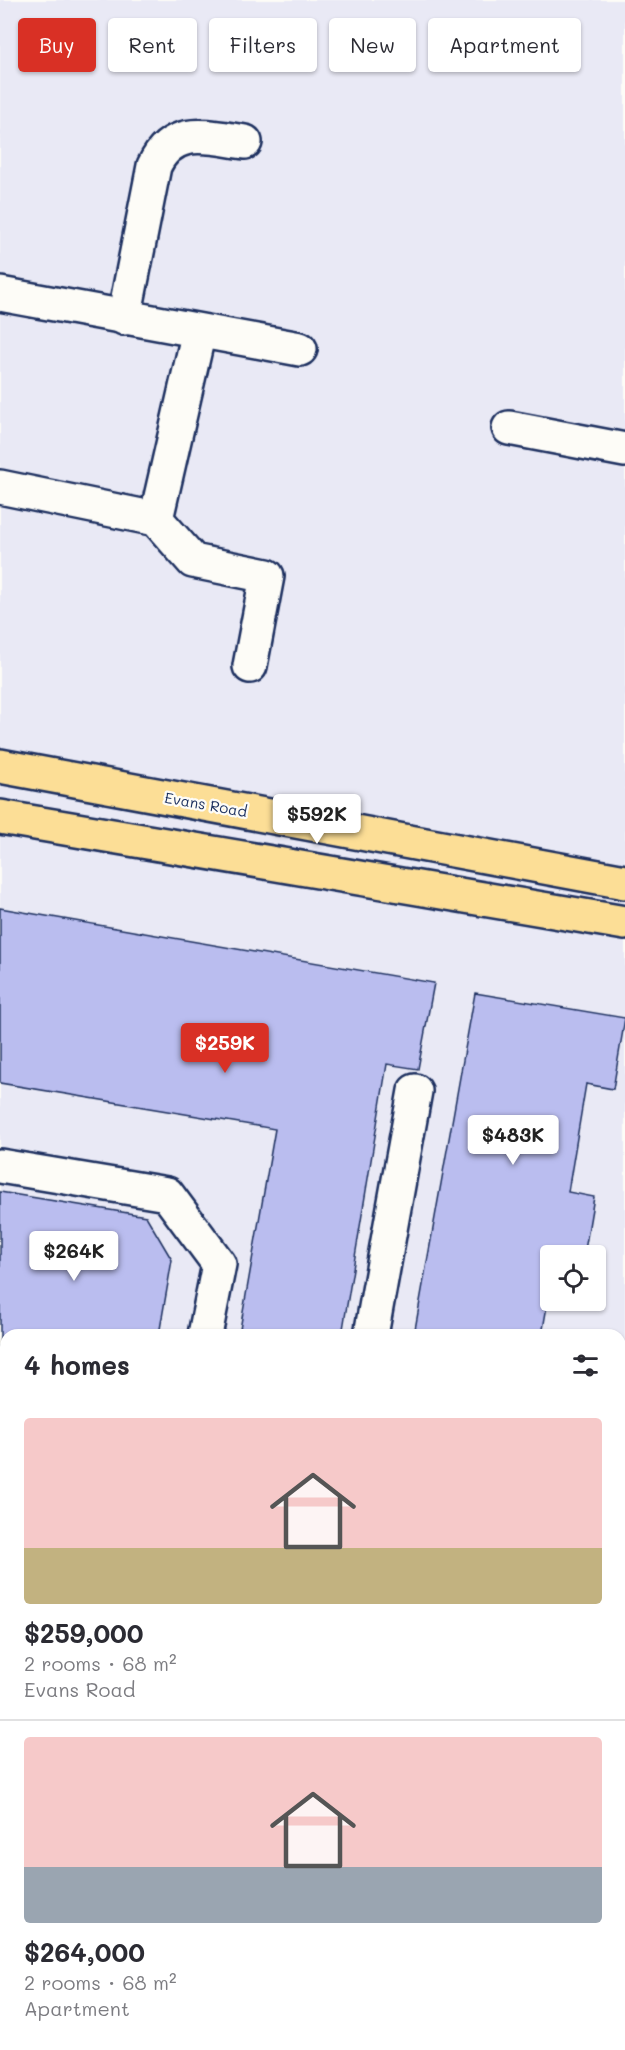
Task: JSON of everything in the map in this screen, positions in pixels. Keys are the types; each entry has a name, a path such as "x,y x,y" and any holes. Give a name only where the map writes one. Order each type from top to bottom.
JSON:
{"main road":[{"name":"Evans Road","path":"0,766 625,882"},
{"path":"0,817 625,923"}],"street":[{"path":"124,318 154,166 159,155 169,144 183,137 198,136 245,142"},
{"path":"0,294 300,349"},
{"path":"156,519 199,331"},
{"path":"509,428 625,450"},
{"path":"0,487 156,519 193,561 267,576 250,666"},
{"path":"373,1329 415,1091"},
{"path":"0,1166 167,1194 219,1264 206,1329"}],"shaded area":[{"path":"0,0 625,0 625,1329 0,1329"}],"building":[{"path":"0,908 434,983 418,1069 387,1064 343,1329 240,1329 275,1129 0,1083"},
{"path":"475,993 625,1018 613,1089 586,1084 568,1192 594,1197 586,1245 540,1245 540,1311 546,1311 543,1329 415,1329"},
{"path":"0,1192 146,1216 172,1260 160,1329 0,1329"}]}
